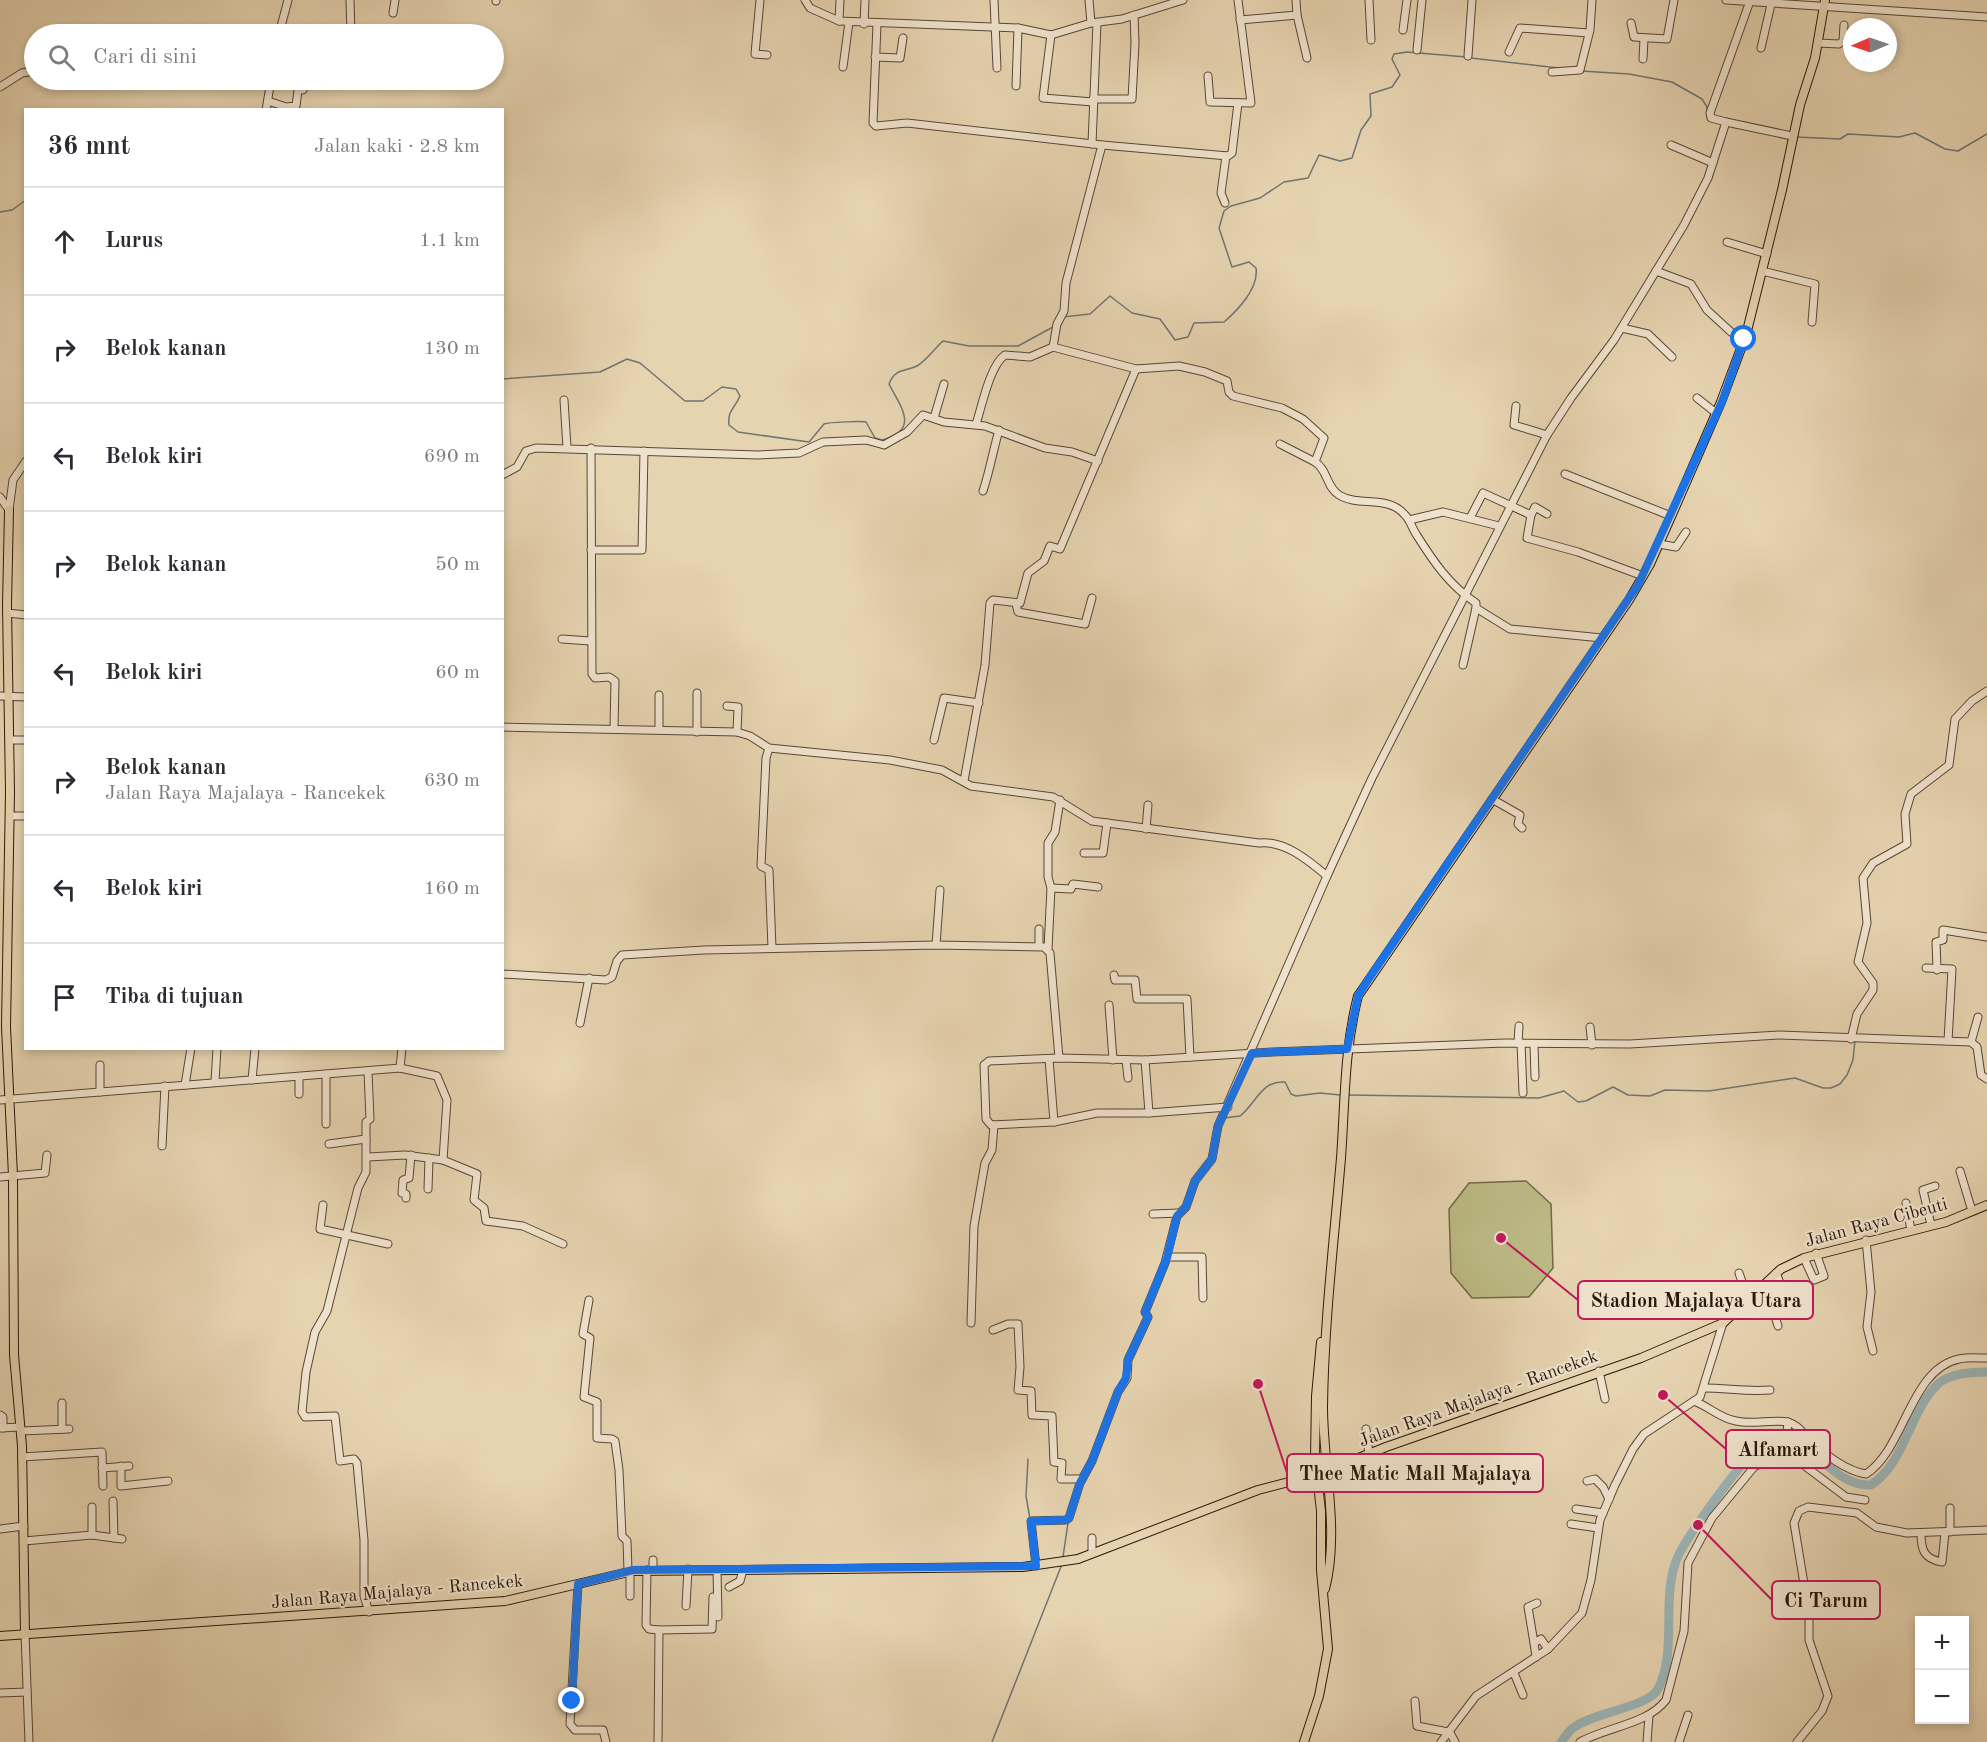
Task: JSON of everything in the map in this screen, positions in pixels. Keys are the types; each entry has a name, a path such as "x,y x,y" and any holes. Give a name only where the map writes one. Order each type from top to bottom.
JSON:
{"main road":[{"path":"1304,1742 1321,1688 1328,1649 1321,1570 1321,1511 1316,1475 1316,1395 1347,1049 1353,1016 1363,988 1602,638 1643,576 1659,543 1716,413 1744,339 1767,254 1792,136 1818,43 1824,4"},
{"path":"9,510 4,548 4,696 9,740 10,816 6,1027 13,1176 14,1355 22,1457 25,1634"},
{"path":"1324,1589 1329,1550 1323,1407 1326,1339 1344,1121 1344,1085"},
{"name":"Jalan Raya Cibeuti","path":"1723,1323 1776,1273 1804,1258 1866,1240 1931,1226 1987,1204"},
{"name":"Jalan Raya Majalaya - Rancekek","path":"0,1636 505,1602 629,1571 1036,1566 1067,1562 1258,1490 1316,1475 1368,1454 1641,1358 1723,1323"}],"street":[{"path":"281,24 288,0"},
{"path":"350,0 351,24"},
{"path":"393,12 395,0"},
{"path":"760,0 754,54 767,55"},
{"path":"805,0 810,8 839,21 864,24 995,28 1051,34 1094,23 1134,20 1183,0"},
{"path":"839,21 840,0"},
{"path":"864,24 865,0"},
{"path":"994,0 997,68"},
{"path":"1089,0 1094,23 1092,144"},
{"path":"1209,76 1209,101 1238,104 1251,102 1238,0"},
{"path":"1296,0 1297,15 1307,58"},
{"path":"1369,0 1371,40"},
{"path":"1403,30 1407,0"},
{"path":"1417,50 1422,0"},
{"path":"1468,56 1472,0"},
{"path":"1552,72 1580,70 1589,33 1592,0"},
{"path":"1631,23 1633,36 1644,39 1668,38 1674,0"},
{"path":"1726,0 1824,4 1987,17"},
{"path":"1750,1 1710,113 1711,118 1792,136"},
{"path":"1761,48 1772,1"},
{"path":"1240,21 1297,15"},
{"path":"1051,34 1043,98 1132,99 1134,20"},
{"path":"843,67 849,22"},
{"path":"878,24 874,57 873,123 876,126 907,123 1092,144 1226,156 1232,153 1238,104"},
{"path":"1509,52 1520,28 1589,33"},
{"path":"1016,86 1017,31"},
{"path":"874,57 900,58 903,38"},
{"path":"1644,39 1644,59"},
{"path":"1818,43 1839,44 1843,40"},
{"path":"0,87 24,73"},
{"path":"266,108 270,90"},
{"path":"268,101 286,107 296,106 298,90"},
{"path":"1036,1566 1031,1521 1067,1520 1118,1392 1126,1378 1128,1360 1148,1317 1145,1312 1170,1257 1179,1213 1186,1207 1195,1181 1212,1159 1218,1126 1252,1053 1371,777 1547,435 1622,328 1684,225 1713,163 1725,122"},
{"path":"1053,347 1057,324 1064,311 1066,283 1102,145"},
{"path":"1671,145 1713,163"},
{"path":"1225,203 1221,193 1226,156"},
{"path":"1727,242 1767,254"},
{"path":"1762,270 1815,284 1812,322"},
{"path":"1656,271 1691,284 1707,310 1731,332 1744,339"},
{"path":"1622,328 1648,334 1672,357"},
{"path":"976,424 993,374 1002,357 1030,357 1053,347 1136,369 1162,365 1205,372 1227,381 1229,392 1233,396 1298,415 1324,438 1315,462"},
{"path":"964,782 985,665 989,605 993,600 1016,604 1021,602 1028,573 1044,561 1051,545 1061,549 1136,369"},
{"path":"934,418 944,384"},
{"path":"1697,398 1716,413"},
{"path":"564,400 567,448"},
{"path":"1516,406 1514,424 1547,435"},
{"path":"504,475 517,467 530,449 591,448 758,455 799,453 823,442 866,440 884,445 907,432 920,416 944,422 976,424 999,430 1045,448 1072,452 1098,461"},
{"path":"983,490 993,461 992,453 999,430"},
{"path":"1280,444 1315,462 1325,470 1331,486 1338,495 1388,504 1403,512 1438,567 1464,595 1476,603 1463,665"},
{"path":"591,448 592,674 595,678 609,677 615,681 614,728"},
{"path":"591,550 642,550 644,451"},
{"path":"9,510 13,480 24,464"},
{"path":"1565,474 1671,516"},
{"path":"1470,519 1482,494 1531,514"},
{"path":"0,497 9,510"},
{"path":"1547,514 1535,507 1525,536 1527,538 1578,552 1643,576"},
{"path":"1408,520 1443,512 1499,526"},
{"path":"1659,543 1676,547 1686,532"},
{"path":"1016,604 1018,612 1085,624 1092,598"},
{"path":"4,608 24,614"},
{"path":"1476,608 1510,629 1602,638"},
{"path":"562,639 591,641"},
{"path":"1855,1039 1854,1019 1873,990 1873,983 1858,962 1868,924 1863,878 1873,863 1907,844 1905,814 1911,794 1949,765 1955,719 1972,701 1987,691"},
{"path":"697,693 697,732"},
{"path":"659,695 659,729"},
{"path":"4,696 24,697"},
{"path":"934,740 944,698 979,703"},
{"path":"727,706 738,707 737,732"},
{"path":"504,727 737,732 750,736 769,748 890,760 942,770 970,786 1028,792 1060,800 1085,818 1107,823 1259,843 1272,841 1281,844 1327,876"},
{"path":"9,740 24,740"},
{"path":"769,748 764,781 761,866 769,870 772,948"},
{"path":"1491,799 1520,815 1518,823 1522,828"},
{"path":"1059,1058 1054,980 1048,949 1052,888 1048,877 1048,843 1055,832 1060,800"},
{"path":"1146,829 1148,806"},
{"path":"10,816 24,816"},
{"path":"1084,853 1103,854 1107,823"},
{"path":"1052,888 1071,889 1073,884 1098,887"},
{"path":"936,945 940,890"},
{"path":"1039,929 1040,946"},
{"path":"1937,970 1936,942 1943,940 1943,930 1987,937"},
{"path":"504,974 573,980 611,978 618,958 624,955 772,948 936,945 1040,946 1048,949"},
{"path":"1926,968 1952,969 1948,1041"},
{"path":"1114,975 1116,980 1136,981 1138,999 1187,999 1190,1057"},
{"path":"579,1023 589,978"},
{"path":"1109,1005 1113,1060"},
{"path":"1971,1042 1978,1017"},
{"path":"1519,1026 1522,1093"},
{"path":"1590,1027 1592,1045"},
{"path":"1228,1107 1149,1113 1096,1113 1054,1122 994,1125 986,1119 984,1064 1059,1058 1144,1060 1347,1049 1520,1043 1592,1045 1779,1035 1971,1042 1977,1047 1981,1075 1987,1079"},
{"path":"1534,1044 1535,1077"},
{"path":"185,1085 191,1050"},
{"path":"215,1082 217,1050"},
{"path":"252,1080 255,1050"},
{"path":"400,1068 402,1050"},
{"path":"1049,1059 1054,1122"},
{"path":"1126,1059 1128,1078"},
{"path":"1144,1060 1149,1113"},
{"path":"100,1065 100,1092"},
{"path":"0,1100 400,1068 438,1078 447,1100 443,1160"},
{"path":"368,1072 370,1119 366,1122 368,1157 366,1172 358,1188 348,1236 327,1311 315,1332 306,1372 302,1412 305,1417 335,1416 340,1461 356,1460 364,1540 364,1596 369,1612"},
{"path":"326,1074 326,1124"},
{"path":"299,1077 299,1094"},
{"path":"162,1146 165,1086"},
{"path":"971,1323 974,1226 985,1164 992,1150 994,1125"},
{"path":"330,1144 366,1139"},
{"path":"0,1177 45,1173 47,1155"},
{"path":"368,1157 411,1155 443,1160 477,1174 474,1200 484,1208 486,1221 526,1227 563,1244"},
{"path":"406,1198 406,1194 402,1193 403,1180 409,1178 411,1155"},
{"path":"428,1189 429,1158"},
{"path":"1960,1171 1972,1211"},
{"path":"1931,1226 1923,1190 1935,1186"},
{"path":"1906,1203 1911,1230"},
{"path":"324,1205 319,1228 388,1244"},
{"path":"1153,1214 1179,1213"},
{"path":"1866,1240 1871,1292 1868,1327 1873,1352"},
{"path":"1804,1258 1814,1280 1824,1276 1816,1253"},
{"path":"1170,1257 1202,1257 1203,1298"},
{"path":"1739,1273 1748,1299"},
{"path":"1771,1300 1784,1293 1776,1273"},
{"path":"1765,1284 1778,1326"},
{"path":"589,1300 583,1334 590,1337 584,1397 597,1402 597,1438 612,1438 615,1441 619,1470 622,1536 628,1541 630,1596"},
{"path":"1441,1742 1476,1696 1548,1649 1583,1610 1598,1528 1633,1449 1644,1434 1694,1401 1704,1389 1723,1323"},
{"path":"993,1330 1008,1324 1018,1324 1020,1366 1017,1389 1032,1392 1032,1415 1052,1416 1054,1462 1062,1463 1061,1479 1082,1479"},
{"path":"1694,1401 1708,1406 1719,1417 1734,1421 1796,1425 1811,1441 1847,1468 1866,1474 1875,1468 1886,1454 1920,1392 1940,1368 1960,1358 1987,1358"},
{"path":"1599,1371 1605,1399"},
{"path":"1704,1389 1739,1388 1750,1392 1770,1390"},
{"path":"0,1415 3,1417 1,1428 66,1429 62,1403"},
{"path":"1784,1450 1787,1423"},
{"path":"1366,1429 1368,1454"},
{"path":"1784,1450 1846,1497 1865,1500"},
{"path":"1580,1742 1600,1731 1649,1716 1666,1700 1684,1631 1688,1563 1712,1518 1754,1467 1784,1450"},
{"path":"22,1457 102,1452 103,1486"},
{"path":"102,1468 125,1466 121,1486 168,1481"},
{"path":"1587,1481 1595,1479 1605,1489 1609,1499"},
{"path":"24,1541 92,1535 118,1538 113,1501"},
{"path":"92,1507 92,1535"},
{"path":"1797,1742 1822,1712 1828,1696 1809,1640 1809,1614 1794,1523 1797,1514 1808,1507 1846,1511 1862,1515 1876,1527 1921,1533 1987,1530"},
{"path":"1921,1533 1921,1547 1924,1554 1931,1560 1942,1562 1950,1508"},
{"path":"1576,1509 1603,1514"},
{"path":"1572,1524 1598,1528"},
{"path":"0,1529 24,1526"},
{"path":"1092,1538 1092,1552"},
{"path":"653,1560 650,1570 646,1625 649,1629 712,1629 712,1597"},
{"path":"686,1606 688,1569"},
{"path":"717,1570 718,1617"},
{"path":"729,1587 740,1581 743,1570"},
{"path":"578,1584 570,1724 575,1730 603,1730 606,1742"},
{"path":"1536,1657 1528,1607 1537,1603"},
{"path":"658,1742 659,1630"},
{"path":"25,1634 29,1742"},
{"path":"1534,1643 1541,1639 1548,1649"},
{"path":"1514,1673 1523,1695"},
{"path":"0,1693 27,1692"},
{"path":"1415,1701 1417,1726 1449,1732 1455,1742"},
{"path":"1679,1742 1688,1715"},
{"path":"1647,1742 1649,1716"}],"shaded area":[{"path":"1526,1181 1551,1204 1553,1268 1529,1297 1472,1298 1451,1273 1449,1209 1469,1183"}],"waterway":[{"path":"1063,317 1090,314 1110,296 1132,313 1160,319 1175,340 1188,337 1194,323 1224,322 1251,291 1256,276 1256,268 1249,262 1232,267 1219,228 1224,211 1231,206 1260,198 1284,182 1308,178 1319,155 1340,161 1352,158 1361,130 1371,116 1370,94 1392,87 1400,75 1392,59 1394,54 1407,52 1466,57"},
{"path":"1471,58 1558,68"},
{"path":"1581,71 1629,74 1672,82 1702,99 1707,107 1707,118"},
{"path":"1796,137 1840,139 1848,134 1899,137 1915,133 1945,149 1958,151 1987,134"},
{"path":"0,212 12,210 24,201"},
{"path":"504,379 600,372 627,359 640,363 685,401 703,401 722,387 736,389 740,396 730,413 729,425 738,432 809,442 824,424 866,422 875,438 882,440 894,436 904,424 902,409 889,384 891,379 897,373 920,364 943,341 969,346 1018,346 1053,327"},
{"path":"1936,779 1944,772"},
{"path":"1348,1095 1539,1098 1564,1091 1578,1102 1586,1101 1613,1087 1628,1095 1650,1096 1665,1090 1709,1091 1795,1078 1823,1088 1831,1088 1840,1084 1847,1075 1853,1060 1855,1040"},
{"path":"1224,1118 1240,1116 1264,1089 1277,1082 1285,1082 1291,1094 1296,1096 1320,1093 1340,1095"},
{"path":"1561,1742 1571,1729 1581,1723 1643,1701 1658,1689 1667,1659 1671,1579 1679,1554 1734,1474 1755,1451 1774,1441 1790,1442 1802,1446 1845,1478 1857,1484 1871,1485 1892,1464 1920,1409 1938,1384 1955,1375 1987,1372"},
{"path":"1028,1459 1026,1496 1030,1519"},
{"path":"1063,1557 1068,1523"},
{"path":"992,1742 1062,1564"}],"place":[{"name":"Stadion Majalaya Utara","path":"1501,1238"},
{"name":"Thee Matic Mall Majalaya","path":"1258,1384"},
{"name":"Alfamart","path":"1663,1395"},
{"name":"Ci Tarum","path":"1698,1525"}],"route":[{"path":"572,1701 578,1623 578,1584 602,1576 633,1570 1036,1566 1031,1521 1069,1518 1080,1483 1092,1461 1118,1392 1126,1378 1128,1360 1148,1317 1145,1312 1167,1258 1177,1216 1182,1208 1186,1207 1195,1181 1212,1159 1218,1126 1252,1053 1347,1049 1358,996 1629,600 1650,564 1696,456 1722,402 1744,339"}]}
